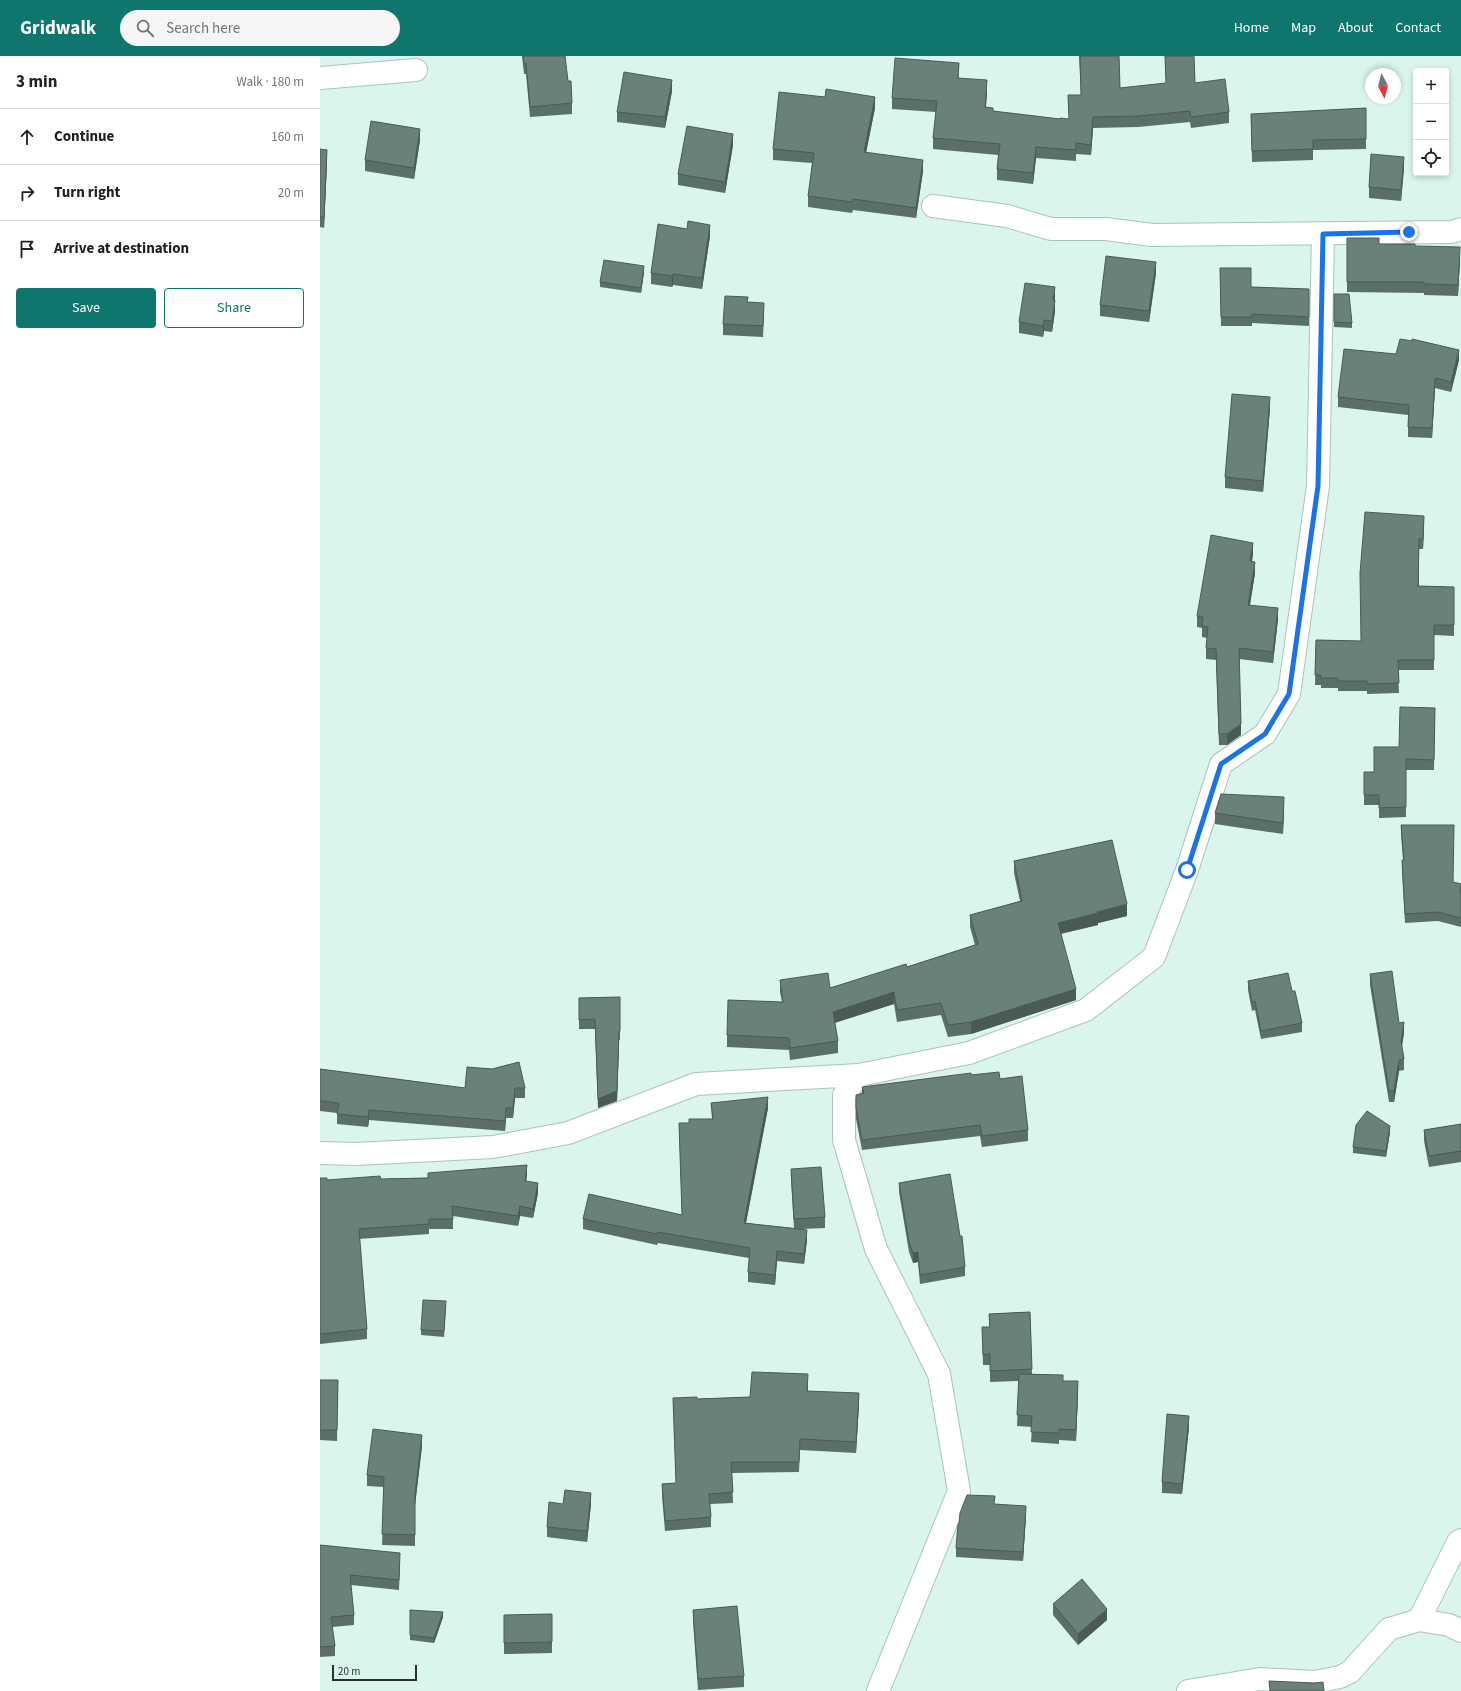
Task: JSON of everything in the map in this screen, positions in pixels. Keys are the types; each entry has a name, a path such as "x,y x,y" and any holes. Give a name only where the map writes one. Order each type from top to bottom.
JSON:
{"street":[{"path":"320,78 416,70"},
{"path":"933,206 1007,216 1051,229 1106,229 1152,235 1451,232 1461,228"},
{"path":"320,1153 356,1154 494,1147 568,1133 696,1084 860,1075 969,1052 1086,1010 1154,957 1187,870 1221,764 1265,734 1289,694 1318,486 1323,234"},
{"path":"860,1075 844,1095 844,1140 876,1249 939,1374 959,1491 878,1691"},
{"path":"1419,1620 1458,1542 1461,1540"},
{"path":"1188,1691 1260,1679 1315,1682 1340,1677 1350,1672 1389,1629 1419,1620 1449,1625 1461,1631"}],"building":[{"path":"523,56 565,56 568,81 571,81 572,103 530,107 526,63 524,63"},
{"path":"1080,56 1119,56 1120,88 1166,83 1165,56 1194,56 1195,83 1225,79 1229,112 1191,117 1190,111 1138,116 1093,117 1091,145 1076,143 1076,150 1036,147 1033,173 997,169 1000,144 933,138 937,101 892,98 895,58 959,63 958,78 987,80 985,107 993,108 993,111 1069,119 1068,95 1081,95"},
{"path":"624,72 672,80 665,117 617,112"},
{"path":"826,89 875,97 864,152 923,160 916,208 853,199 852,202 808,196 814,153 773,149 779,92 825,97"},
{"path":"1366,108 1366,139 1313,140 1313,149 1252,151 1251,114"},
{"path":"371,121 420,129 414,168 365,160"},
{"path":"687,126 733,134 725,182 678,174"},
{"path":"320,149 327,150 324,217 320,217"},
{"path":"1371,154 1404,157 1401,190 1369,187"},
{"path":"688,221 710,225 702,278 651,273 658,224 687,229"},
{"path":"1347,238 1379,238 1379,244 1415,244 1415,246 1460,247 1458,285 1424,284 1424,282 1347,282"},
{"path":"1106,256 1156,262 1149,311 1100,305"},
{"path":"604,260 644,266 641,288 600,282"},
{"path":"1220,268 1251,268 1251,287 1309,289 1309,317 1252,314 1252,317 1221,317"},
{"path":"1025,283 1055,287 1052,321 1044,320 1043,326 1019,322"},
{"path":"1334,294 1349,294 1352,323 1334,322"},
{"path":"725,296 748,297 747,302 764,303 763,326 723,324"},
{"path":"1400,339 1412,341 1412,339 1459,350 1451,382 1435,378 1432,428 1408,427 1409,405 1338,397 1344,349 1396,354"},
{"path":"1232,394 1270,397 1263,481 1225,477"},
{"path":"1365,512 1424,516 1423,539 1419,539 1418,586 1454,587 1454,625 1434,625 1434,660 1398,660 1399,683 1367,684 1367,681 1338,681 1338,678 1321,678 1321,675 1315,675 1316,640 1361,641 1360,573"},
{"path":"1211,535 1253,543 1250,561 1255,562 1248,605 1278,608 1273,652 1239,648 1241,724 1227,734 1219,734 1216,649 1206,648 1208,627 1202,626 1203,617 1197,616"},
{"path":"1400,707 1435,708 1434,760 1406,759 1406,807 1379,808 1379,795 1364,795 1364,772 1374,772 1374,747 1399,747"},
{"path":"1221,794 1284,797 1283,823 1215,813"},
{"path":"1401,825 1454,825 1453,882 1461,884 1461,918 1438,912 1405,914 1402,860 1404,860"},
{"path":"1112,840 1127,904 1058,923 1076,989 971,1022 948,1025 941,1003 897,1010 894,992 833,1012 838,1041 790,1048 789,1038 727,1035 728,1000 783,1002 780,980 828,973 830,988 906,964 907,967 978,944 970,915 1022,901 1014,861"},
{"path":"1392,971 1399,1023 1404,1022 1401,1041 1404,1059 1399,1060 1394,1091 1389,1091 1370,974"},
{"path":"1288,973 1292,991 1295,991 1302,1023 1261,1031 1255,1001 1252,1002 1248,981"},
{"path":"620,997 617,1091 598,1099 595,1019 579,1020 579,998"},
{"path":"519,1062 525,1088 515,1088 513,1108 506,1108 505,1121 369,1110 368,1117 337,1114 339,1103 320,1101 320,1069 465,1088 467,1067 492,1069"},
{"path":"999,1072 1000,1079 1022,1076 1028,1130 982,1136 980,1125 862,1140 856,1108 856,1095 864,1093 862,1087 971,1073 971,1075"},
{"path":"768,1097 744,1223 807,1230 804,1254 777,1251 775,1275 748,1272 750,1248 658,1232 657,1234 583,1219 589,1194 682,1215 679,1123 689,1123 689,1119 713,1119 711,1103"},
{"path":"1367,1111 1390,1126 1386,1151 1353,1147 1356,1125"},
{"path":"1461,1124 1461,1151 1429,1156 1424,1130"},
{"path":"527,1165 525,1181 538,1183 533,1209 520,1206 518,1216 452,1206 453,1219 429,1219 429,1224 359,1229 367,1329 320,1334 320,1178 327,1178 327,1180 380,1176 381,1179 428,1178 428,1173"},
{"path":"821,1167 825,1217 794,1219 791,1169"},
{"path":"950,1174 960,1236 962,1236 965,1267 920,1275 918,1252 913,1253 909,1242 899,1183"},
{"path":"423,1300 446,1301 444,1331 421,1330"},
{"path":"1030,1312 1032,1369 990,1371 990,1354 983,1355 982,1327 990,1327 989,1314"},
{"path":"752,1372 808,1374 807,1391 859,1393 856,1442 800,1439 799,1462 731,1462 733,1492 709,1494 711,1517 665,1521 662,1484 676,1483 673,1398 697,1397 697,1399 750,1397"},
{"path":"1019,1374 1063,1375 1063,1381 1078,1381 1076,1430 1059,1429 1059,1433 1031,1432 1032,1416 1017,1415"},
{"path":"320,1380 338,1380 337,1430 320,1430"},
{"path":"1167,1414 1189,1416 1182,1484 1162,1482"},
{"path":"373,1429 422,1435 415,1494 415,1535 382,1534 384,1477 367,1475"},
{"path":"565,1490 591,1493 587,1531 547,1527 549,1502 563,1504"},
{"path":"967,1495 995,1496 994,1504 1026,1506 1023,1552 956,1548 960,1513"},
{"path":"320,1545 400,1553 399,1580 350,1575 354,1615 331,1617 335,1646 320,1647"},
{"path":"1082,1579 1107,1609 1078,1634 1053,1604"},
{"path":"737,1606 744,1676 698,1679 693,1610"},
{"path":"410,1610 443,1612 434,1638 410,1635"},
{"path":"552,1614 552,1642 504,1643 504,1615"},
{"path":"1269,1681 1323,1682 1324,1691 1270,1691"}],"route":[{"path":"1187,870 1221,764 1265,734 1289,694 1318,486 1323,234 1409,232"}]}
